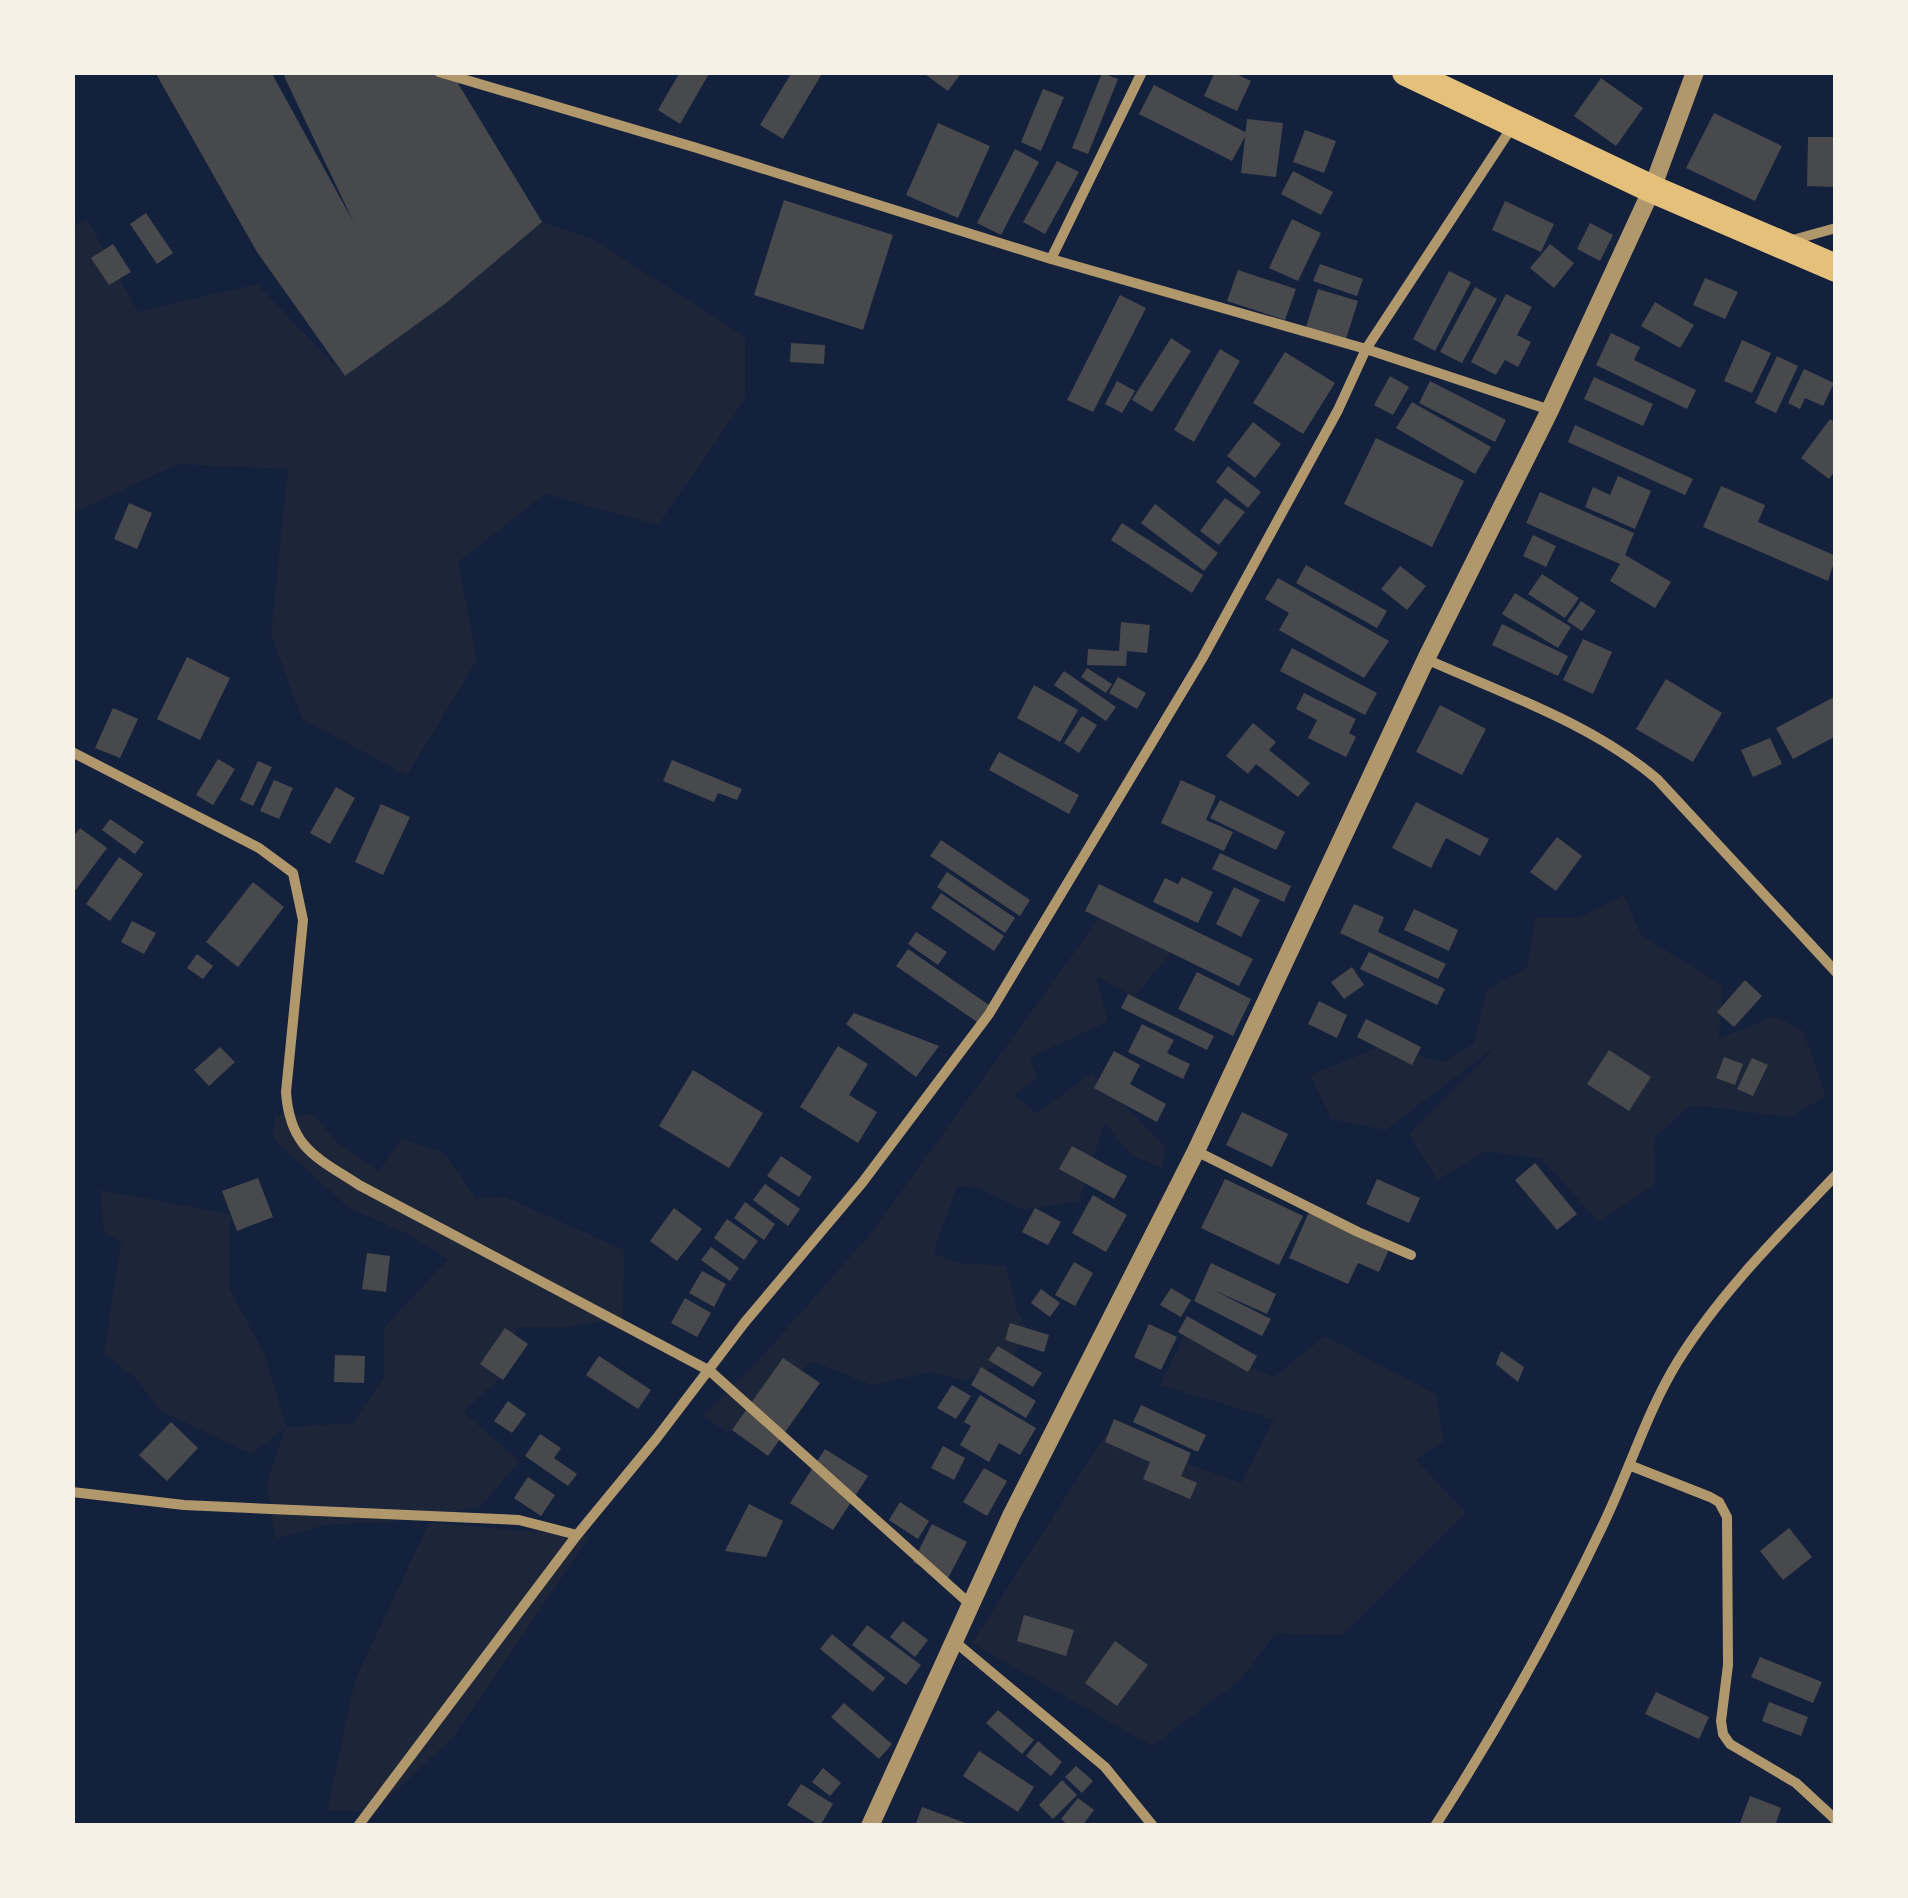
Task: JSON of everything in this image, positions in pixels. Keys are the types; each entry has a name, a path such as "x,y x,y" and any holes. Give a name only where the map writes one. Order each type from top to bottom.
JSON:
{"highway":[{"path":"1406,72 1652,190 1836,268"}],"street":[{"path":"439,72 1052,259 1366,349 1550,410"},
{"path":"1052,259 1142,72"},
{"path":"870,1826 1012,1516 1196,1151 1426,659 1550,410 1652,190 1695,72"},
{"path":"358,1826 576,1535 710,1371 745,1322 862,1183 989,1014 1115,798 1202,659 1338,410 1366,349 1514,124"},
{"path":"1778,244 1836,228"},
{"path":"1426,659 1590,733 1633,758 1836,972"},
{"path":"72,752 260,848 292,873 303,920 286,1092 288,1117 304,1149 359,1185 710,1371 971,1605"},
{"path":"1196,1151 1412,1255"},
{"path":"1435,1826 1496,1728 1561,1610 1604,1524 1660,1390 1739,1279 1836,1175"},
{"path":"1629,1464 1719,1502 1727,1517 1728,1665 1722,1734 1730,1744 1796,1783 1836,1820"},
{"path":"72,1492 184,1505 519,1520 576,1535"},
{"path":"954,1641 1105,1766 1153,1826"}],"shaded area":[{"path":"87,219 138,312 257,284 345,376 542,222 593,239 745,337 745,399 658,525 545,494 458,562 477,660 407,775 302,719 271,634 288,469 178,464 73,513 73,227"},
{"path":"1624,895 1641,935 1722,985 1719,1039 1774,1016 1803,1031 1826,1096 1790,1117 1691,1105 1654,1138 1655,1184 1599,1222 1542,1159 1485,1151 1438,1180 1409,1134 1499,1044 1386,1130 1331,1119 1310,1075 1382,1046 1443,1062 1474,1044 1487,989 1527,968 1535,918 1578,918"},
{"path":"1108,906 1172,951 1134,997 1096,976 1108,1021 1030,1058 1037,1079 1014,1095 1037,1113 1092,1073 1165,1146 1162,1168 1131,1155 1105,1123 1079,1201 1024,1210 978,1188 957,1186 933,1254 960,1263 1006,1266 1017,1310 1029,1334 1010,1359 965,1381 931,1372 872,1385 812,1361 754,1418 727,1432 703,1416 760,1359 872,1232"},
{"path":"275,1115 313,1115 339,1144 379,1171 401,1139 444,1153 476,1199 505,1197 624,1250 623,1318 568,1327 516,1327 515,1364 463,1412 520,1461 480,1507 397,1521 324,1525 275,1539 267,1483 285,1428 251,1454 159,1410 137,1379 104,1354 121,1241 104,1232 100,1190 230,1214 229,1288 265,1355 286,1427 353,1423 384,1377 384,1328 448,1259 408,1234 349,1208 273,1139"},
{"path":"1184,1336 1274,1377 1325,1336 1436,1394 1443,1442 1416,1459 1466,1513 1342,1635 1276,1633 1239,1681 1152,1746 972,1643 1106,1434 1241,1483 1274,1419 1160,1385"},
{"path":"429,1523 590,1536 454,1736 375,1811 327,1811 355,1680"}],"building":[{"path":"155,72 271,72 354,223 284,76 290,72 438,72 456,80 542,222 446,303 345,376 257,252"},
{"path":"680,72 710,72 680,124 658,110"},
{"path":"792,72 823,72 783,139 760,125"},
{"path":"922,72 962,72 948,91"},
{"path":"1215,72 1232,72 1251,81 1237,111 1204,96"},
{"path":"1102,73 1118,79 1088,154 1072,148"},
{"path":"1601,78 1643,108 1616,146 1574,116"},
{"path":"1154,85 1247,133 1232,161 1139,114"},
{"path":"1043,89 1064,97 1041,151 1021,142"},
{"path":"1714,113 1782,146 1755,201 1686,168"},
{"path":"1247,119 1283,123 1276,177 1241,173"},
{"path":"938,123 990,146 958,218 906,195"},
{"path":"1305,130 1336,141 1324,173 1293,162"},
{"path":"1808,137 1834,137 1834,187 1807,186"},
{"path":"1015,149 1039,162 1001,235 977,223"},
{"path":"1057,161 1079,172 1045,234 1023,222"},
{"path":"1293,171 1333,192 1321,215 1281,194"},
{"path":"784,200 893,235 863,330 754,295"},
{"path":"1505,201 1554,224 1541,252 1492,230"},
{"path":"146,213 173,253 157,264 130,224"},
{"path":"1292,219 1321,233 1298,281 1269,268"},
{"path":"1590,223 1613,235 1600,261 1577,249"},
{"path":"113,244 131,272 109,285 91,258"},
{"path":"1550,244 1574,263 1554,288 1530,268"},
{"path":"1320,264 1363,279 1357,296 1313,281"},
{"path":"1238,270 1296,289 1285,320 1227,301"},
{"path":"1449,271 1471,282 1435,351 1413,339"},
{"path":"1705,278 1738,292 1725,319 1693,305"},
{"path":"1475,287 1497,299 1462,363 1440,352"},
{"path":"1318,289 1358,301 1346,339 1306,327"},
{"path":"1506,294 1532,307 1517,335 1531,342 1518,367 1505,360 1496,375 1471,362"},
{"path":"1120,295 1146,308 1093,412 1067,400"},
{"path":"1655,302 1694,325 1680,348 1641,326"},
{"path":"1611,333 1640,347 1634,360 1696,390 1687,409 1596,365"},
{"path":"1171,338 1191,351 1152,412 1132,400"},
{"path":"1742,340 1771,353 1752,393 1724,381"},
{"path":"791,343 825,345 824,364 790,362"},
{"path":"1220,349 1240,361 1194,442 1174,430"},
{"path":"1285,352 1335,383 1303,434 1253,403"},
{"path":"1777,356 1798,366 1776,413 1755,403"},
{"path":"1804,369 1834,383 1823,406 1805,398 1800,409 1788,403"},
{"path":"1390,376 1409,387 1393,415 1374,405"},
{"path":"1594,377 1653,404 1643,426 1584,399"},
{"path":"1117,381 1135,391 1122,413 1105,404"},
{"path":"1430,381 1506,420 1495,442 1419,403"},
{"path":"1412,402 1491,447 1475,474 1396,428"},
{"path":"1830,419 1836,423 1836,470 1829,479 1801,458"},
{"path":"1253,422 1281,444 1255,478 1227,456"},
{"path":"1575,425 1693,479 1685,495 1568,442"},
{"path":"1376,438 1464,481 1432,547 1344,504"},
{"path":"1228,466 1261,492 1248,508 1216,482"},
{"path":"1618,476 1651,491 1635,529 1585,507 1593,487 1610,495"},
{"path":"1721,486 1765,505 1758,522 1836,556 1828,581 1703,527"},
{"path":"1540,492 1634,533 1625,555 1671,582 1655,608 1610,581 1620,564 1526,523"},
{"path":"1225,498 1245,512 1219,545 1200,531"},
{"path":"129,503 152,513 137,549 114,539"},
{"path":"1155,504 1218,553 1204,571 1141,523"},
{"path":"1122,523 1203,575 1192,593 1111,540"},
{"path":"1533,535 1556,546 1546,567 1523,556"},
{"path":"1306,565 1387,611 1377,628 1296,583"},
{"path":"1400,566 1426,586 1407,610 1381,589"},
{"path":"1542,574 1579,598 1565,618 1528,594"},
{"path":"1278,578 1389,641 1364,678 1279,630 1289,613 1265,599"},
{"path":"1515,593 1571,627 1558,648 1502,614"},
{"path":"1581,601 1596,611 1582,631 1567,621"},
{"path":"1121,622 1150,625 1147,653 1127,651 1126,666 1087,665 1088,649 1119,651"},
{"path":"1502,624 1568,656 1558,676 1492,645"},
{"path":"1583,639 1612,652 1593,694 1563,680"},
{"path":"1292,648 1377,693 1365,715 1280,671"},
{"path":"187,657 230,678 200,740 157,719"},
{"path":"1087,668 1112,684 1106,693 1081,677"},
{"path":"1064,671 1116,707 1106,721 1054,685"},
{"path":"1118,677 1146,693 1137,709 1109,693"},
{"path":"1666,679 1722,713 1693,762 1636,729"},
{"path":"1034,685 1078,710 1060,742 1017,718"},
{"path":"1304,693 1356,719 1349,733 1356,737 1346,757 1308,738 1317,720 1296,709"},
{"path":"1836,696 1836,736 1793,759 1776,728"},
{"path":"1440,705 1486,729 1462,775 1416,752"},
{"path":"113,708 138,719 120,758 95,748"},
{"path":"1082,716 1097,725 1079,753 1064,743"},
{"path":"1253,723 1276,742 1269,750 1310,783 1298,797 1256,764 1248,774 1226,756"},
{"path":"1770,738 1782,764 1753,777 1741,750"},
{"path":"999,752 1079,795 1069,814 989,770"},
{"path":"218,759 235,769 213,805 196,795"},
{"path":"672,760 742,789 737,800 718,793 714,802 663,781"},
{"path":"258,761 272,767 253,806 240,800"},
{"path":"274,780 293,788 279,819 260,811"},
{"path":"1181,780 1216,796 1206,820 1233,832 1224,851 1161,823"},
{"path":"336,787 355,798 330,844 310,833"},
{"path":"1220,800 1285,832 1276,850 1210,818"},
{"path":"1416,802 1489,839 1480,856 1446,838 1431,868 1392,848"},
{"path":"381,804 410,817 383,875 355,862"},
{"path":"110,819 144,842 135,854 102,830"},
{"path":"80,828 107,848 72,895 72,838"},
{"path":"1557,837 1582,856 1556,891 1530,872"},
{"path":"941,840 1030,900 1020,916 930,856"},
{"path":"1220,853 1291,886 1284,902 1212,869"},
{"path":"119,857 143,874 110,921 86,904"},
{"path":"947,872 1015,918 1005,933 937,887"},
{"path":"1182,877 1213,892 1198,923 1153,902 1165,878 1178,884"},
{"path":"253,882 284,907 238,967 206,942"},
{"path":"1099,884 1253,959 1239,986 1085,911"},
{"path":"1234,887 1260,900 1241,937 1216,924"},
{"path":"941,893 1004,936 994,951 931,908"},
{"path":"1354,904 1384,917 1378,932 1446,964 1438,979 1340,933"},
{"path":"1414,909 1458,930 1449,951 1404,930"},
{"path":"132,921 156,933 144,954 121,942"},
{"path":"916,932 947,952 938,965 908,944"},
{"path":"908,949 989,1005 977,1022 896,966"},
{"path":"1369,952 1445,989 1437,1005 1360,969"},
{"path":"197,954 213,966 203,979 187,968"},
{"path":"1352,967 1364,985 1344,999 1331,982"},
{"path":"1197,972 1251,999 1233,1036 1178,1009"},
{"path":"1745,980 1762,996 1734,1027 1717,1012"},
{"path":"1128,994 1214,1036 1207,1050 1121,1008"},
{"path":"1319,1001 1347,1015 1337,1038 1308,1024"},
{"path":"854,1013 939,1046 916,1077 846,1024"},
{"path":"1366,1019 1421,1047 1412,1065 1357,1037"},
{"path":"1142,1024 1174,1040 1167,1053 1190,1064 1183,1079 1128,1052"},
{"path":"838,1046 868,1064 849,1095 877,1112 858,1143 800,1107"},
{"path":"220,1047 235,1062 209,1086 194,1070"},
{"path":"1609,1050 1651,1077 1629,1111 1587,1084"},
{"path":"1114,1051 1140,1065 1130,1084 1166,1104 1157,1122 1094,1088"},
{"path":"1724,1057 1743,1064 1735,1085 1716,1078"},
{"path":"1752,1058 1768,1065 1753,1096 1737,1089"},
{"path":"693,1070 763,1113 729,1168 659,1126"},
{"path":"1242,1112 1288,1134 1272,1167 1226,1145"},
{"path":"1072,1146 1127,1176 1114,1199 1059,1169"},
{"path":"781,1156 812,1177 799,1197 767,1176"},
{"path":"1535,1163 1577,1214 1557,1230 1515,1180"},
{"path":"258,1178 273,1217 237,1231 222,1191"},
{"path":"1225,1179 1303,1216 1279,1265 1201,1228"},
{"path":"1377,1179 1420,1198 1409,1223 1366,1204"},
{"path":"765,1184 800,1209 788,1226 753,1200"},
{"path":"1093,1195 1127,1215 1106,1252 1072,1233"},
{"path":"745,1202 775,1224 764,1240 734,1218"},
{"path":"674,1208 702,1229 677,1261 650,1241"},
{"path":"1035,1208 1061,1222 1048,1245 1022,1232"},
{"path":"1309,1212 1390,1247 1379,1272 1358,1263 1348,1284 1289,1258"},
{"path":"727,1219 758,1241 744,1260 714,1238"},
{"path":"711,1247 739,1268 730,1281 701,1260"},
{"path":"367,1253 390,1256 386,1292 362,1289"},
{"path":"1074,1262 1093,1273 1075,1306 1055,1295"},
{"path":"1211,1263 1276,1294 1267,1314 1211,1289 1271,1319 1262,1336 1194,1301"},
{"path":"702,1271 726,1284 714,1307 689,1293"},
{"path":"1171,1288 1191,1300 1181,1317 1160,1305"},
{"path":"1041,1289 1060,1303 1050,1317 1031,1303"},
{"path":"685,1298 711,1313 697,1337 671,1323"},
{"path":"1187,1316 1257,1356 1248,1372 1178,1332"},
{"path":"1010,1323 1049,1335 1044,1352 1005,1340"},
{"path":"1149,1324 1177,1337 1161,1370 1134,1357"},
{"path":"505,1328 528,1344 503,1380 480,1364"},
{"path":"998,1346 1042,1373 1033,1387 988,1360"},
{"path":"1501,1351 1524,1367 1518,1382 1496,1364"},
{"path":"335,1355 365,1356 364,1383 334,1382"},
{"path":"599,1356 651,1390 638,1409 586,1375"},
{"path":"783,1358 820,1383 768,1456 732,1430"},
{"path":"981,1367 1036,1401 1026,1418 971,1385"},
{"path":"952,1385 971,1396 956,1419 937,1408"},
{"path":"980,1395 1036,1428 1020,1455 999,1443 989,1462 960,1445 971,1426 964,1422"},
{"path":"508,1401 526,1414 512,1433 494,1421"},
{"path":"1141,1405 1206,1435 1198,1452 1133,1422"},
{"path":"1114,1419 1191,1453 1181,1476 1197,1483 1190,1499 1143,1479 1150,1462 1105,1442"},
{"path":"171,1422 198,1448 167,1481 139,1455"},
{"path":"540,1434 561,1448 554,1458 577,1474 568,1486 525,1456"},
{"path":"943,1446 965,1458 954,1480 931,1468"},
{"path":"825,1449 868,1476 833,1530 790,1503"},
{"path":"984,1468 1007,1481 987,1516 963,1502"},
{"path":"528,1477 555,1495 541,1516 514,1498"},
{"path":"900,1502 929,1521 918,1539 889,1520"},
{"path":"749,1504 783,1521 766,1557 725,1551"},
{"path":"932,1524 967,1542 947,1580 913,1562"},
{"path":"1789,1528 1812,1557 1783,1580 1760,1551"},
{"path":"1024,1615 1074,1630 1066,1656 1017,1641"},
{"path":"903,1621 928,1640 915,1657 890,1637"},
{"path":"867,1625 921,1665 906,1685 852,1645"},
{"path":"832,1634 885,1678 873,1692 820,1649"},
{"path":"1115,1641 1148,1665 1117,1706 1085,1683"},
{"path":"1760,1657 1822,1682 1813,1703 1751,1677"},
{"path":"1656,1692 1709,1717 1699,1739 1645,1714"},
{"path":"1769,1702 1808,1717 1801,1736 1762,1721"},
{"path":"844,1703 892,1744 879,1759 831,1717"},
{"path":"998,1710 1034,1740 1022,1754 986,1723"},
{"path":"1038,1741 1062,1762 1051,1776 1026,1756"},
{"path":"979,1751 1034,1787 1018,1812 963,1776"},
{"path":"1076,1766 1093,1781 1082,1793 1065,1777"},
{"path":"823,1768 841,1783 830,1796 812,1782"},
{"path":"1062,1780 1077,1795 1053,1819 1039,1805"},
{"path":"801,1784 833,1804 820,1826 787,1805"},
{"path":"1750,1796 1781,1808 1775,1826 1740,1823"},
{"path":"1078,1798 1094,1810 1082,1826 1069,1826 1061,1819"},
{"path":"922,1807 971,1825 915,1826"}]}
